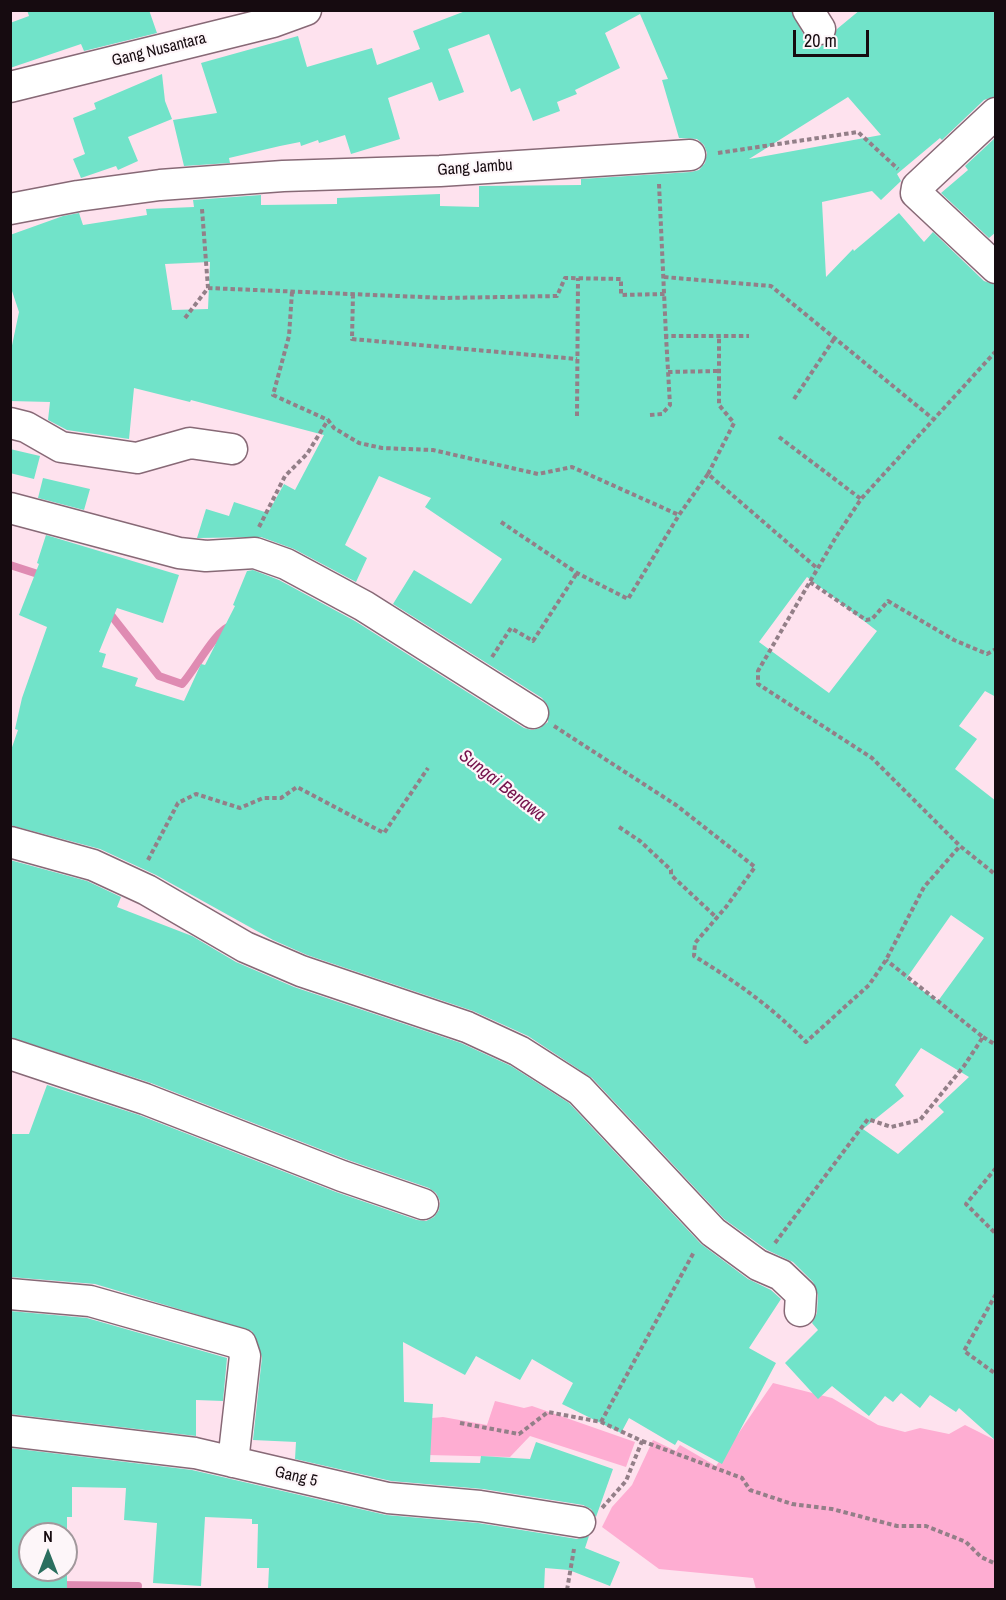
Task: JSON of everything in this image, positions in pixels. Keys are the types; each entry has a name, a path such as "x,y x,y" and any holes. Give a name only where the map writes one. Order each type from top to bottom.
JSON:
{"street":[{"name":"Gang Nusantara","path":"10,87 273,22 306,10"},
{"path":"996,113 917,187 916,193 996,268"},
{"name":"Gang Jambu","path":"10,209 78,196 200,182 283,176 440,171 690,155"},
{"path":"10,423 26,427 61,447 137,458 190,443 232,448"},
{"path":"10,508 179,553 206,556 248,552 286,564 364,606 533,713"},
{"path":"10,842 93,865 135,884 245,947 292,967 467,1027 519,1051 580,1090 707,1227 758,1265 781,1275 801,1294 800,1311"},
{"path":"10,1054 145,1099 423,1204"},
{"path":"10,1294 90,1301 241,1344 245,1356 233,1462"},
{"name":"Gang 5","path":"10,1431 195,1453 388,1498 480,1506 580,1522"}],"path":[{"path":"690,155 722,153 858,132 917,187"},
{"path":"650,415 662,414 670,405 663,257 660,255 658,156"},
{"path":"185,318 208,288 200,182"},
{"path":"664,277 771,286 932,418"},
{"path":"208,288 446,298 557,296 565,278 578,278 621,279 621,295 665,294"},
{"path":"577,416 578,278"},
{"path":"292,292 289,336 273,395 328,420 334,428 359,443 382,448 433,450 538,474 572,467 679,515"},
{"path":"353,294 352,339 578,359"},
{"path":"666,336 749,336"},
{"path":"501,522 577,573 628,599 679,515 708,474 734,423 718,405 719,336"},
{"path":"794,399 834,339"},
{"path":"996,351 932,418 861,499 758,671 758,684 872,758 960,846 996,875"},
{"path":"668,372 719,371"},
{"path":"248,552 268,504 285,476 307,454 328,420"},
{"path":"779,437 861,499"},
{"path":"708,474 818,569"},
{"path":"478,678 512,628 533,641 577,573"},
{"path":"810,582 866,620 872,619 888,601 954,640 987,654 996,649"},
{"path":"533,713 640,781 755,867 717,918 694,943 694,956 729,977 778,1014 806,1042 868,985 886,960 924,887 960,846"},
{"path":"135,884 178,803 196,794 240,808 263,798 281,798 297,787 384,833 428,768"},
{"path":"620,827 640,841 670,870 670,876 717,918"},
{"path":"886,960 982,1037 996,1045"},
{"path":"758,1265 868,1119 891,1127 920,1120 964,1066 982,1037"},
{"path":"996,1168 966,1204 996,1234"},
{"path":"601,1422 668,1305 707,1227"},
{"path":"996,1294 964,1351 996,1374"},
{"path":"460,1423 519,1434 548,1412 601,1422 642,1441 742,1478 750,1490 792,1504 832,1509 897,1526 926,1526 966,1542 981,1557 996,1564"},
{"path":"567,1590 580,1522 598,1516 607,1500 626,1481 642,1441"}],"shaded area":[{"path":"773,1383 832,1398 878,1425 905,1432 920,1428 949,1434 965,1425 995,1440 995,1589 756,1589 753,1578 659,1569 602,1527 612,1507 632,1485 653,1440 676,1451 680,1445 716,1466"},
{"path":"495,1401 524,1408 532,1406 635,1442 626,1467 530,1436 510,1457 428,1455 432,1418 443,1417 487,1425"}],"building":[{"path":"27,10 149,10 157,33 84,51 81,44 10,68 10,23 29,16"},
{"path":"468,10 791,10 806,39 820,46 830,43 837,29 860,10 996,10 996,96 984,100 942,140 940,138 897,174 901,181 881,200 872,191 822,202 826,277 853,249 854,251 899,213 924,242 933,232 984,281 996,285 996,697 985,691 959,726 977,739 955,769 996,801 996,1441 959,1408 956,1412 930,1395 920,1408 901,1393 893,1402 885,1396 869,1416 832,1386 818,1399 785,1363 818,1330 812,1323 817,1313 818,1295 813,1282 793,1262 767,1250 724,1219 592,1078 528,1036 473,1011 307,955 273,940 156,875 100,849 10,825 10,753 18,730 15,729 22,698 47,627 19,615 39,564 37,563 46,535 179,575 163,623 117,608 99,652 106,654 102,667 138,678 135,686 184,701 201,664 205,665 235,606 233,605 247,571 253,570 279,580 355,621 524,728 532,730 540,728 548,722 548,706 542,698 393,604 414,570 471,604 502,559 425,507 431,498 379,476 345,545 367,558 356,582 294,549 261,537 197,538 206,509 229,516 234,502 268,513 284,484 295,490 324,435 191,400 190,402 134,388 129,439 67,430 48,420 50,402 10,401 10,355 19,312 10,285 10,235 63,216 79,213 83,225 147,215 146,209 194,207 193,200 261,195 261,205 337,204 337,198 440,194 440,206 479,207 479,186 581,185 581,179 691,172 699,170 705,163 707,153 704,145 697,139 679,138 662,80 668,79 640,14 605,33 620,68 575,90 577,94 557,102 560,111 533,121 520,88 511,92 489,34 448,49 464,92 439,101 432,82 388,98 400,139 351,154 345,135 319,143 318,140 301,146 300,142 229,158 230,163 184,166 173,120 217,113 201,63 298,36 307,67 372,48 377,65 420,49 413,31","holes":["848,97 881,135 749,159","210,262 208,309 172,310 165,264","807,577 877,631 829,693 759,642","951,915 984,938 938,1001 906,979","921,1048 969,1077 938,1106 944,1112 898,1154 863,1129 904,1096 895,1085"]},
{"path":"162,74 165,101 172,119 128,137 138,161 118,170 116,166 81,178 73,159 85,154 73,118 96,109 94,103"},
{"path":"996,137 996,232 989,238 941,193 968,170 965,166"},
{"path":"10,449 40,456 34,479 10,473"},
{"path":"43,478 90,489 84,510 38,498"},
{"path":"10,860 87,881 121,897 117,907 192,936 236,962 294,987 461,1043 511,1066 569,1103 701,1244 748,1279 771,1290 781,1299 749,1348 776,1363 722,1464 678,1440 675,1445 629,1418 621,1433 562,1404 573,1383 532,1359 520,1380 476,1356 465,1375 403,1342 404,1402 433,1404 430,1462 480,1463 481,1456 530,1459 536,1442 613,1469 596,1517 591,1509 583,1505 483,1489 391,1481 295,1459 296,1442 253,1440 262,1357 252,1331 95,1284 10,1277 10,1134 29,1134 47,1085 139,1115 336,1192 417,1220 426,1221 434,1217 439,1210 440,1201 436,1193 429,1188 348,1160 151,1083 10,1037"},
{"path":"10,1311 87,1318 227,1358 223,1401 196,1400 196,1436 10,1414"},
{"path":"10,1448 192,1470 386,1515 478,1523 577,1539 589,1536 585,1548 620,1562 610,1586 569,1570 545,1568 544,1590 268,1589 269,1568 257,1568 258,1524 252,1524 252,1519 205,1517 201,1586 153,1583 157,1523 124,1520 126,1488 72,1487 72,1517 67,1517 67,1522 18,1522 18,1582 67,1582 67,1590 10,1590"}],"waterway":[{"name":"Sungai Benawa","path":"10,565 44,576"},
{"name":"Sungai Benawa","path":"107,610 159,676 182,684 212,642 231,626"},
{"path":"58,1585 138,1586"}]}
